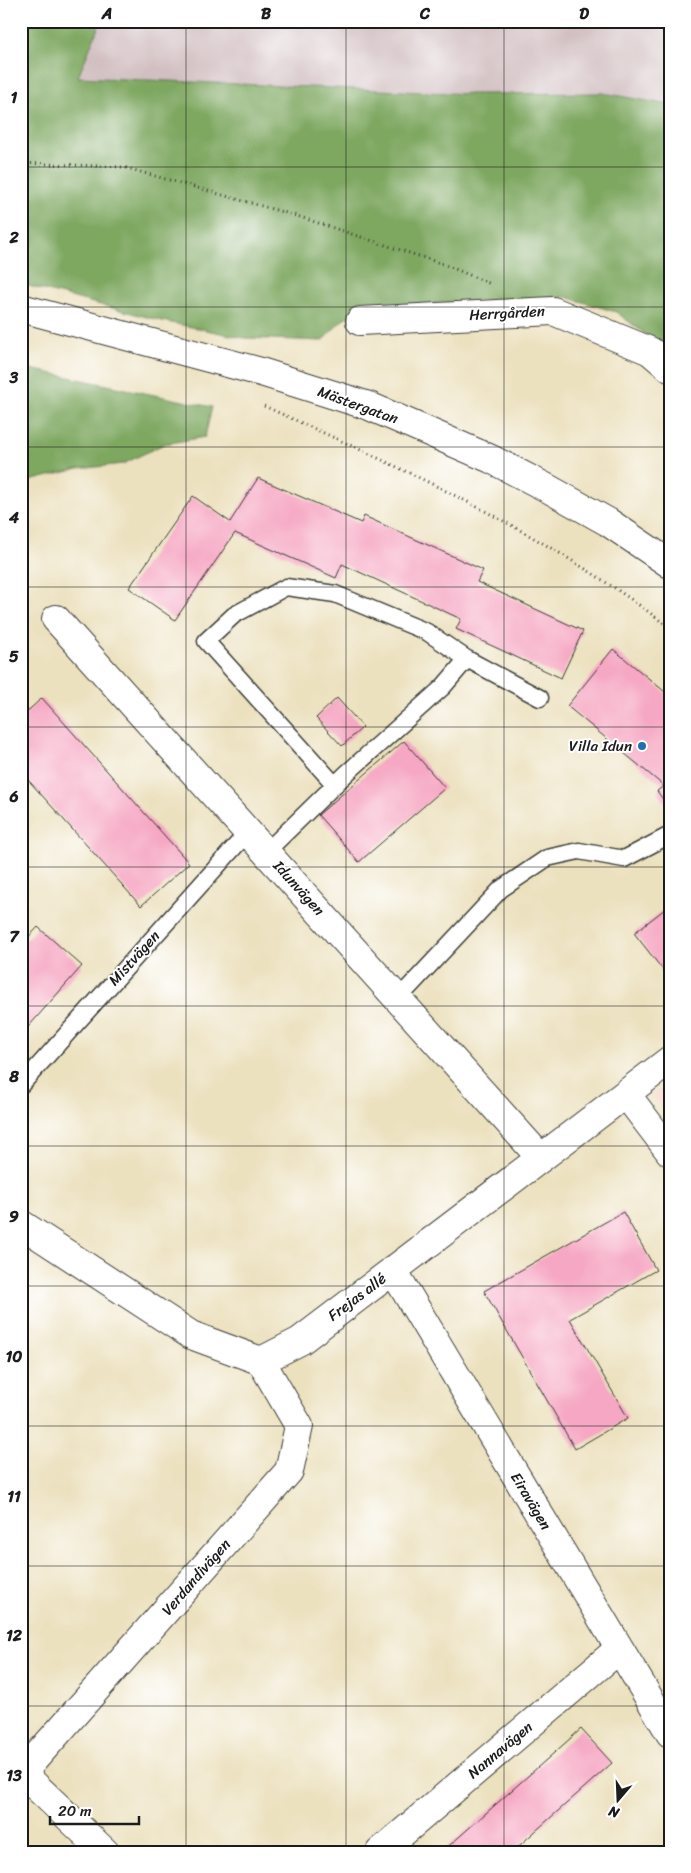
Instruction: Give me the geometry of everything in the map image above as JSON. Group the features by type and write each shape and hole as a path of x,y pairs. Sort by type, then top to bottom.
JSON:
{"street":[{"name":"Mästergatan","path":"21,308 261,372 369,406 490,459 549,489 608,522 670,564"},
{"name":"Herrgården","path":"360,321 553,311 650,351 670,368"},
{"name":"Idunvägen","path":"56,619 542,1158"},
{"name":"Frejas allé","path":"261,1361 300,1340 670,1060"},
{"path":"626,1094 670,1152"},
{"path":"21,1224 191,1334 261,1361"},
{"name":"Eiravägen","path":"392,1270 670,1733"},
{"name":"Verdandivägen","path":"22,1773 289,1470 299,1426 261,1361"},
{"name":"Nannavägen","path":"380,1852 620,1649"},
{"path":"22,1773 105,1852"}],"lane":[{"path":"335,785 206,641 234,615 286,587 335,594 427,632 468,659 540,698"},
{"path":"266,852 335,785 443,687 468,659"},
{"name":"Mistvägen","path":"21,1085 248,832"},
{"path":"398,999 500,889 547,858 579,851 624,859 668,836"}],"path":[{"path":"21,163 122,167 297,216 443,264 496,286"},
{"path":"256,402 397,466 484,511 562,554 645,608 670,628"}],"shaded area":[{"path":"101,21 670,21 670,105 603,93 471,94 78,77"},
{"path":"670,1082 670,1117 652,1095"}],"green space":[{"path":"21,21 101,21 78,77 471,94 603,93 670,105 670,353 616,312 566,297 421,304 346,317 322,341 245,338 162,321 21,284"},
{"path":"21,367 212,407 205,437 164,444 123,464 78,469 21,483"}],"building":[{"path":"258,478 361,523 364,516 483,570 477,582 583,631 561,678 456,629 461,619 342,564 336,578 235,533 175,620 129,588 193,496 230,522"},
{"name":"Villa Idun","path":"613,649 670,696 670,809 657,791 664,786 567,706"},
{"path":"42,698 189,863 141,906 21,772 21,717"},
{"path":"337,698 363,727 342,746 316,718"},
{"path":"404,741 445,788 359,862 318,815"},
{"path":"670,905 670,979 634,933"},
{"path":"38,927 82,966 21,1035 21,945"},
{"path":"623,1212 656,1270 570,1319 628,1418 575,1449 484,1291"},
{"path":"581,1729 612,1763 512,1852 442,1852"}],"place":[{"name":"Villa Idun","path":"642,746"}]}
